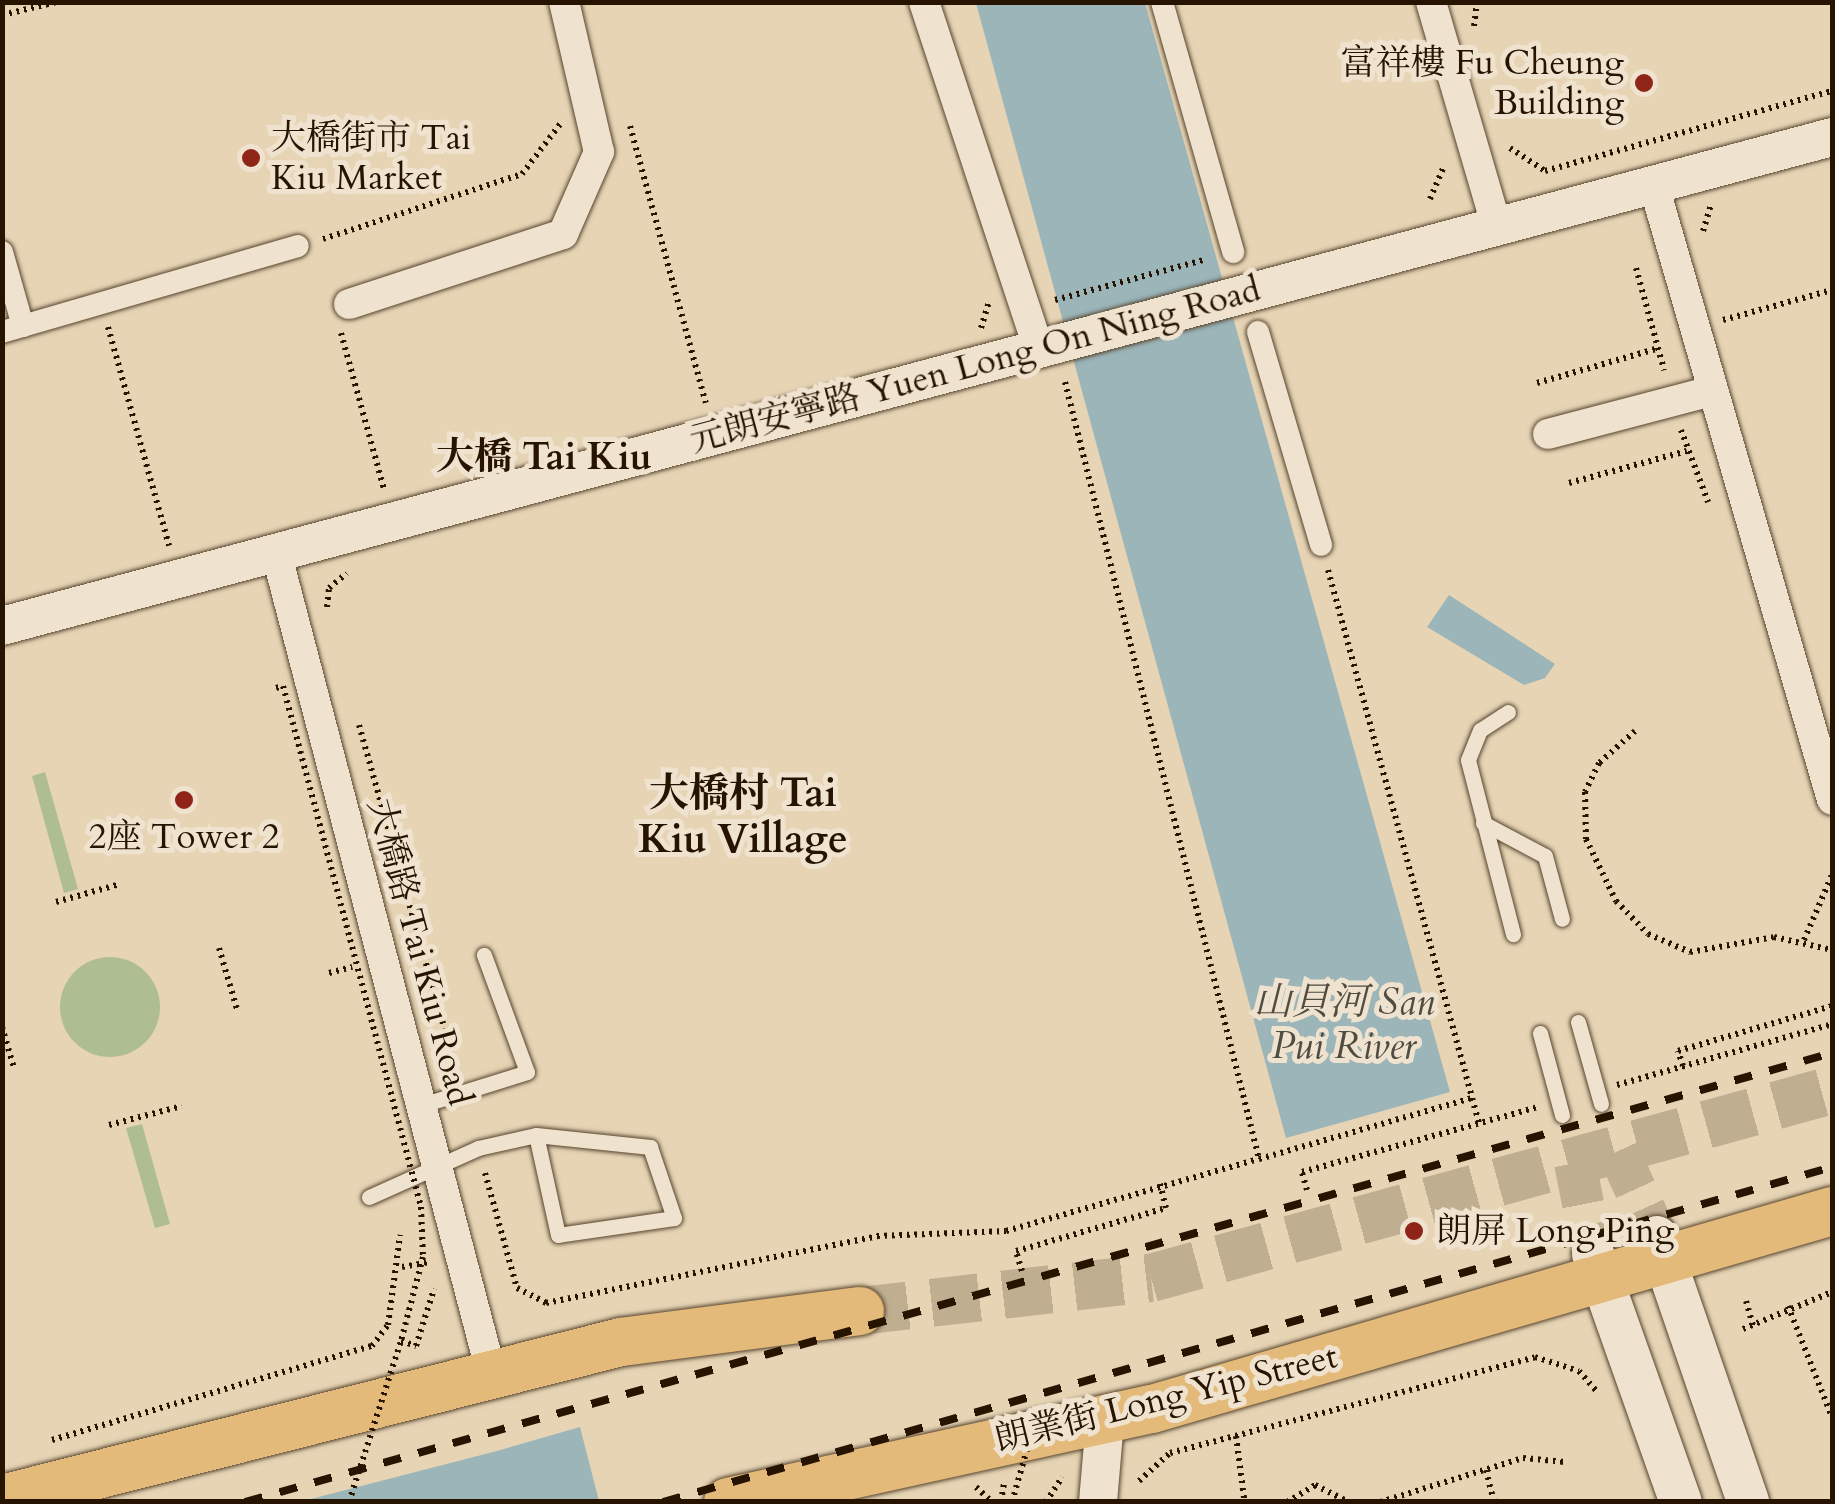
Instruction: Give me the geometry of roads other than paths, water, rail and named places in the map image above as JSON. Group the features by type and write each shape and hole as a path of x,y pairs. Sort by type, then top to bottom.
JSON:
{"main road":[{"name":"朗業街 Long Yip Street","path":"728,1502 1105,1420 1597,1267 1832,1211"},
{"path":"1661,1250 1748,1502"},
{"path":"1597,1267 1680,1502"},
{"path":"2,1498 620,1342 860,1311"}],"street":[{"path":"342,308 562,234 599,152 564,2"},
{"path":"924,2 1042,345"},
{"path":"1162,2 1233,252"},
{"path":"1431,2 1496,225"},
{"name":"元朗安寧路 Yuen Long On Ning Road","path":"2,626 1832,137"},
{"path":"1654,186 1830,796"},
{"path":"2,252 13,329 306,244"},
{"path":"1258,332 1321,544"},
{"path":"1548,434 1712,391"},
{"name":"大橋路 Tai Kiu Road","path":"276,552 491,1372"},
{"path":"1098,1502 1105,1420"}],"lane":[{"path":"1508,712 1480,730 1468,760 1513,934"},
{"path":"1483,823 1544,856 1562,918"},
{"path":"422,1105 523,1077 529,1067 484,955"},
{"path":"1578,1022 1601,1104"},
{"path":"1540,1033 1562,1115"},
{"path":"369,1197 478,1148 536,1135 650,1148 674,1218 558,1235 536,1135"}],"water":[{"name":"山貝河 San Pui River","path":"976,3 1145,3 1450,1092 1286,1138"},
{"path":"1449,595 1555,664 1545,678 1524,685 1427,627"},
{"path":"580,1427 599,1501 303,1501 497,1451"}],"tunnel":[{"path":"860,1311 1151,1278 1832,1090"},
{"path":"1618,1151 1657,1237"},
{"path":"1575,1163 1593,1254"}],"railway":[{"path":"245,1502 1832,1053"},
{"path":"663,1502 1832,1167"}],"place":[{"name":"富祥樓 Fu Cheung Building","path":"1644,83"},
{"name":"大橋街市 Tai Kiu Market","path":"251,158"},
{"name":"2座 Tower 2","path":"184,800"},
{"name":"朗屏 Long Ping","path":"1414,1231"}],"district":[{"name":"大橋 Tai Kiu","path":"544,458"},
{"name":"大橋村 Tai Kiu Village","path":"743,817"}]}
